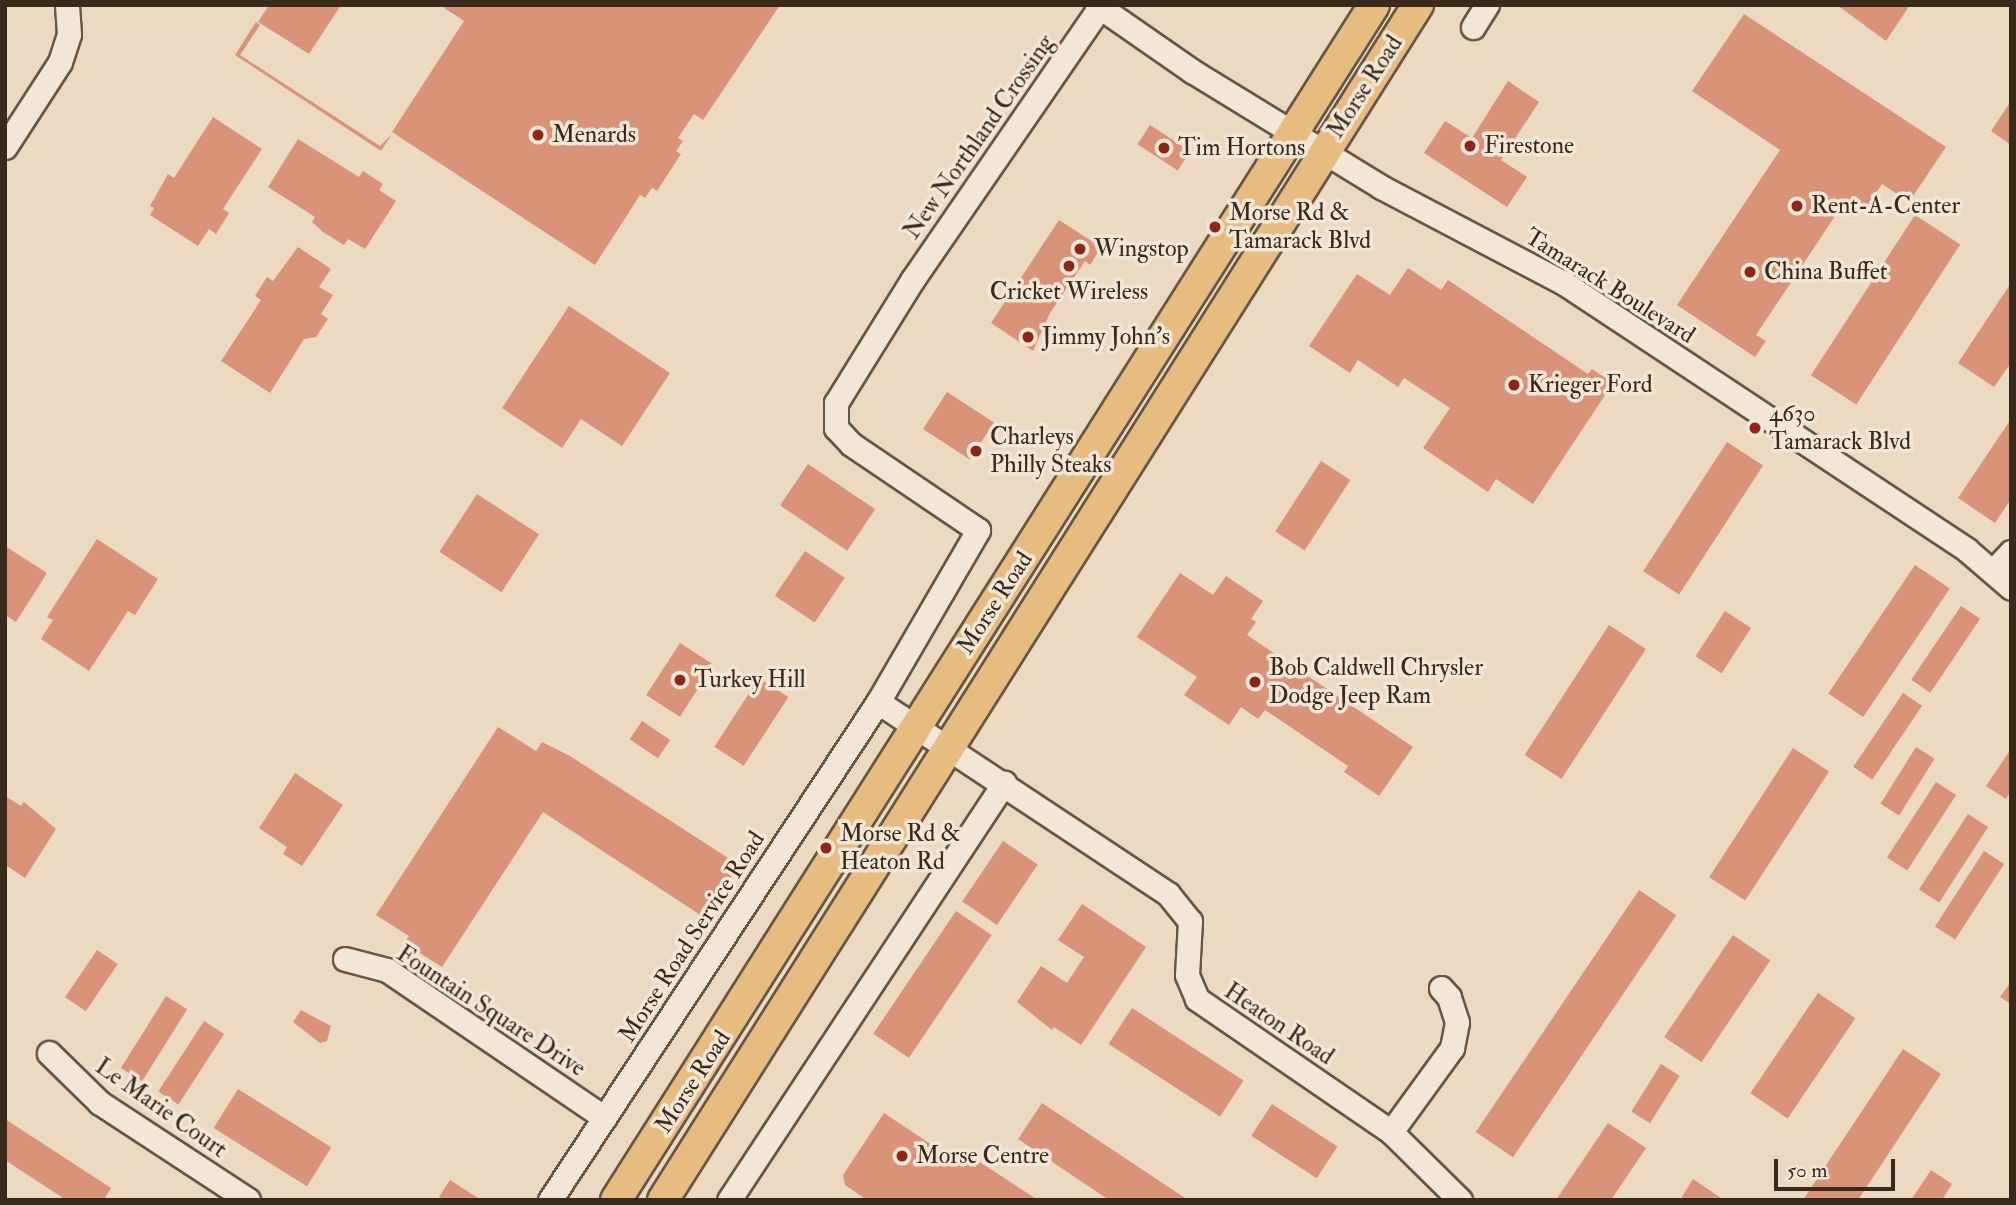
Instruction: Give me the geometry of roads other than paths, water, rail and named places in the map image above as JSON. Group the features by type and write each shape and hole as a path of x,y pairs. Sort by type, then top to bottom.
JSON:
{"main road":[{"name":"Morse Road","path":"616,1200 1374,5"},
{"name":"Morse Road","path":"663,1200 1323,151 1418,5"},
{"path":"638,1200 661,1162 676,1108"}],"street":[{"path":"5,147 60,62 69,34 67,5"},
{"path":"1473,27 1487,5"},
{"name":"Tamarack Boulevard","path":"1100,6 1323,151 1563,283 1993,571 2011,588"},
{"name":"New Northland Crossing","path":"978,530 851,444 836,428 836,403 900,299 1100,6"},
{"name":"Morse Road Service Road","path":"550,1200 878,702 978,530"},
{"path":"1993,571 2011,552"},
{"path":"878,702 948,748"},
{"name":"Heaton Road","path":"948,748 1168,894 1190,921 1187,975 1197,999 1391,1132 1460,1200"},
{"path":"729,1200 1004,783"},
{"name":"Fountain Square Drive","path":"345,959 387,970 605,1118"},
{"path":"1391,1132 1452,1048 1457,1022 1450,998 1441,988"},
{"name":"Le Marie Court","path":"48,1053 100,1103 248,1200"}],"place":[{"name":"Menards","path":"538,135"},
{"name":"Firestone","path":"1470,146"},
{"name":"Tim Hortons","path":"1164,148"},
{"name":"Rent-A-Center","path":"1797,206"},
{"name":"Morse Rd & Tamarack Blvd","path":"1215,227"},
{"name":"Wingstop","path":"1080,249"},
{"name":"Cricket Wireless","path":"1069,266"},
{"name":"China Buffet","path":"1750,272"},
{"name":"Jimmy John's","path":"1028,337"},
{"name":"Krieger Ford","path":"1514,385"},
{"name":"4630 Tamarack Blvd","path":"1755,428"},
{"name":"Charleys Philly Steaks","path":"976,451"},
{"name":"Turkey Hill","path":"680,680"},
{"name":"Bob Caldwell Chrysler Dodge Jeep Ram","path":"1255,682"},
{"name":"Morse Rd & Heaton Rd","path":"826,848"},
{"name":"Morse Centre","path":"902,1156"}]}
